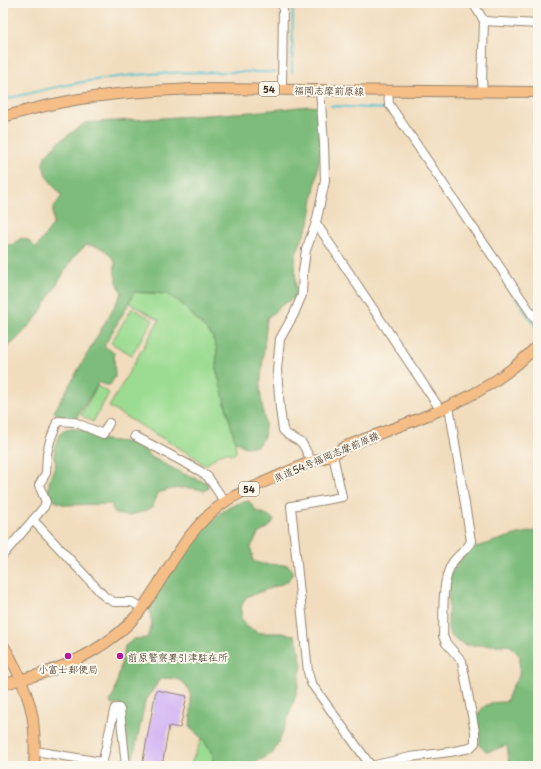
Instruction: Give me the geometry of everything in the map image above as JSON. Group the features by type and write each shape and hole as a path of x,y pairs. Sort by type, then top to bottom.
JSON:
{"main road":[{"name":"福岡志摩前原線","path":"3,116 87,98 130,92 190,89 538,92"},
{"name":"県道54号福岡志摩前原線","path":"3,685 38,675 70,663 101,646 122,630 142,608 195,528 208,515 225,502 262,483 333,455 346,446 415,420 478,391 506,373 538,346"},
{"path":"3,646 14,664 28,700 33,719 35,751 34,766"}],"street":[{"path":"282,89 283,3"},
{"path":"473,3 484,21 483,92"},
{"path":"484,21 538,24"},
{"path":"312,462 302,443 288,435 283,430 277,370 280,338 294,314 302,295 306,250 316,223 325,181 320,90"},
{"path":"388,91 390,104 538,323"},
{"path":"316,223 444,407 471,541 469,548 459,555 452,563 446,580 443,636 446,643 462,660 475,732 475,743 470,748 410,757 371,766 311,683 307,664 291,506 342,497 333,455"},
{"path":"3,555 44,507 46,502 39,484 46,473 47,453 57,422 74,422 103,434 109,423"},
{"path":"135,436 200,471 208,477 225,502"},
{"path":"33,520 105,598 114,602 132,602 142,608"},
{"path":"35,751 100,762 103,760 114,710 115,708 118,708 120,710 126,766"}],"green space":[{"path":"309,106 319,107 321,148 309,223 295,256 296,297 282,305 267,318 260,389 265,425 264,437 257,446 245,447 235,441 216,368 217,349 212,336 181,303 167,294 134,292 104,346 114,353 115,377 110,385 105,385 99,382 76,419 61,417 54,412 122,293 116,278 115,262 112,258 100,247 86,245 73,258 37,317 17,339 3,351 3,246 13,244 21,238 28,240 36,248 53,225 53,208 62,196 46,176 43,164 45,156 56,144 85,123 252,112"},
{"path":"134,292 167,294 181,303 212,336 217,349 216,368 235,441 236,452 233,455 226,452 218,455 205,466 193,456 109,407 159,320 129,303"},
{"path":"132,308 153,320 132,355 111,343"},
{"path":"97,386 109,393 93,422 81,415"},
{"path":"66,429 78,429 105,440 125,442 143,449 151,457 188,476 206,482 209,488 204,491 192,488 181,488 158,493 153,506 145,511 128,516 115,514 111,504 65,505 55,501 48,491 50,478 56,464 54,457 55,445 59,435"},
{"path":"249,501 256,511 268,515 274,520 269,527 258,534 251,547 253,561 262,564 288,565 292,570 292,575 287,582 246,597 241,607 241,618 247,627 259,633 281,633 294,635 298,644 302,667 297,692 281,737 273,753 249,766 213,766 213,755 202,738 190,728 191,699 186,685 180,680 172,678 160,679 145,702 131,765 123,707 119,704 112,705 110,702 115,691 125,646 134,639 147,638 152,624 149,608 178,560 191,543 218,515 233,505"},
{"path":"535,531 538,532 538,766 505,766 509,763 507,745 491,751 486,751 479,745 480,740 477,718 482,709 488,704 506,702 513,685 519,676 520,656 509,645 465,645 450,635 448,626 449,577 461,558 473,548 518,534"},
{"path":"202,738 213,755 213,766 190,766"}],"building":[{"path":"156,690 187,696 180,728 169,726 162,766 142,766"}],"waterway":[{"path":"292,72 293,3"},
{"path":"3,100 76,83 131,75 181,72 275,72"},
{"path":"331,106 387,109 391,114"},
{"path":"505,282 538,330"}],"place":[{"name":"小富士郵便局","path":"68,656"},
{"name":"前原警察署引津駐在所","path":"120,656"}]}
